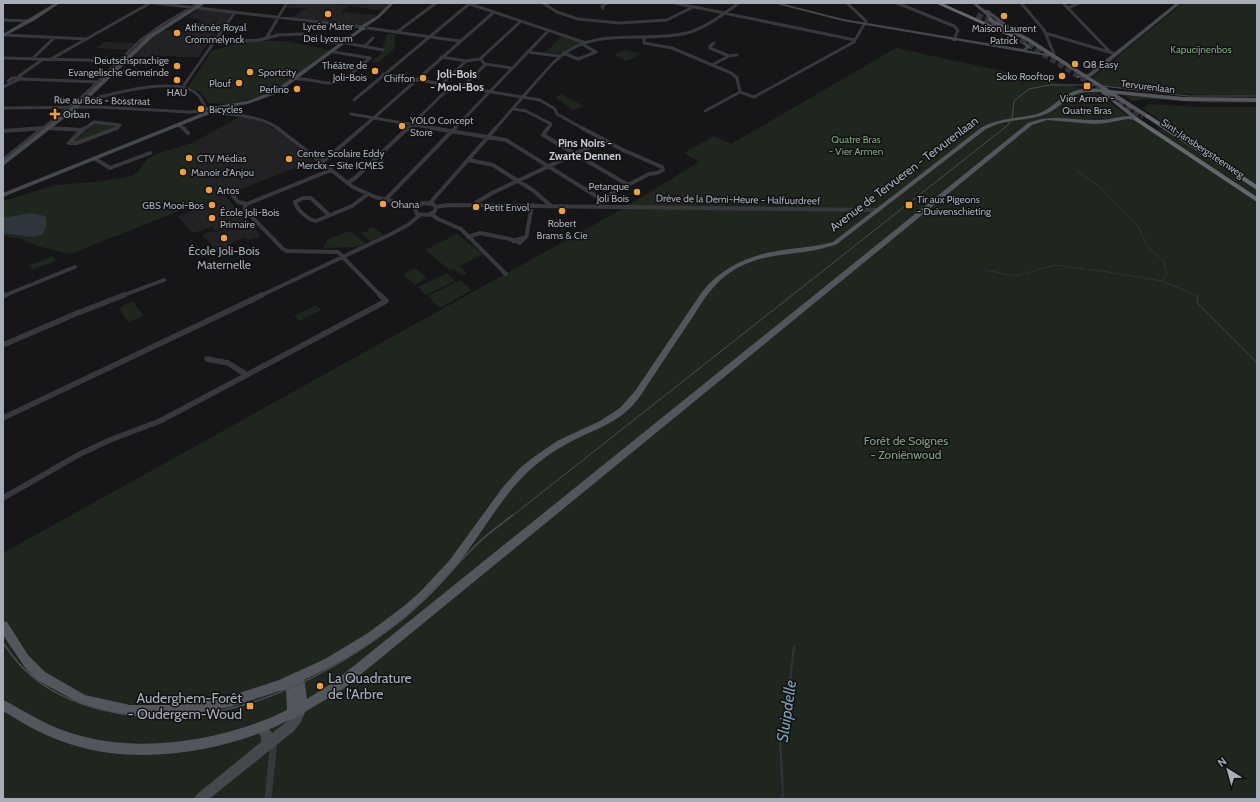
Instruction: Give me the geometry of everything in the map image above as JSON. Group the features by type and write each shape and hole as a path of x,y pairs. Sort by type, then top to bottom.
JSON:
{"highway":[{"path":"938,3 1013,33"},
{"path":"942,3 976,16 947,3"},
{"path":"952,3 987,17"},
{"path":"1139,117 1257,188"},
{"path":"1139,117 1257,200"},
{"name":"Sint-Jansbergsteenweg","path":"1139,117 1257,192"},
{"name":"Sint-Jansbergsteenweg","path":"1139,117 1257,196"}],"main road":[{"path":"1013,33 1040,52 1048,54"},
{"path":"1013,33 1107,93 1118,103 1131,105 1139,117"},
{"path":"1053,56 1092,86 1099,88"},
{"path":"1087,90 1092,86"},
{"path":"1087,90 1099,88"},
{"name":"Avenue de Tervueren - Tervurenlaan","path":"3,626 24,659 38,674 54,686 90,701 115,709 138,712 187,711 238,700 294,680 354,648 408,610 452,564 495,504 523,471 539,457 562,443 610,419 629,404 641,390 706,292 724,274 755,258 782,252 816,249 840,240 993,123 1044,113 1072,92 1087,90"},
{"path":"1107,93 1125,111 1139,117"},
{"name":"Tervurenlaan","path":"1107,93 1184,100 1257,100"},
{"name":"Tervurenlaan","path":"1131,105 1147,100 1206,104 1257,104"},
{"path":"1117,119 1131,105"},
{"path":"3,705 23,717 60,734 83,742 112,747 139,748 189,746 261,727 296,712 320,699 345,681 1030,124 1046,119 1100,123 1127,116 1139,117"},
{"path":"294,680 290,687 292,710 296,712"}],"street":[{"path":"4,36 58,3"},
{"path":"51,60 150,3"},
{"path":"154,3 196,6 234,13 279,16 459,42"},
{"path":"4,158 75,107 149,34 196,6 204,3"},
{"path":"266,38 287,3"},
{"path":"221,111 271,96 288,87 365,28 383,13 392,3"},
{"path":"3,194 179,125 203,112 256,100 276,92 365,28 395,3"},
{"path":"397,32 436,3"},
{"path":"465,3 582,40 584,44 596,52 578,59 563,54"},
{"path":"543,3 566,16 598,22 619,23 667,20 693,7"},
{"path":"603,8 602,6 607,3"},
{"path":"675,3 855,40"},
{"path":"213,110 252,117 274,125 347,183 368,194 385,200 416,207 430,203 524,98 559,56 584,44 610,39 670,36 692,32 704,27 739,3"},
{"path":"775,3 865,22 1053,56 1054,54 1045,33 1021,3"},
{"path":"787,3 865,22"},
{"path":"847,3 865,22"},
{"path":"897,3 954,26 958,30 954,38"},
{"path":"975,3 1013,33"},
{"path":"975,3 997,27 1013,33"},
{"path":"1063,3 1110,52"},
{"path":"1068,8 1079,3"},
{"path":"1082,77 1090,76 1179,3"},
{"path":"354,100 383,74 469,4"},
{"path":"3,164 69,107 84,98 115,72 151,36 196,6"},
{"path":"686,10 689,6"},
{"path":"320,161 326,159 494,12"},
{"path":"182,88 234,13"},
{"path":"3,20 28,21"},
{"path":"441,58 466,62 480,59 519,21"},
{"path":"705,111 740,92 754,97 855,40 865,22"},
{"path":"385,200 511,68 550,30"},
{"path":"1045,33 1116,54"},
{"path":"269,34 303,34 310,39 337,43"},
{"path":"215,42 259,40 279,35"},
{"path":"4,36 87,39"},
{"path":"32,59 54,38"},
{"path":"365,46 373,38"},
{"path":"644,38 644,43"},
{"path":"628,40 672,48 736,76 740,92"},
{"path":"1025,42 1029,46 1025,49"},
{"path":"346,43 383,50"},
{"path":"714,43 710,46 710,48 729,56"},
{"path":"1016,49 1040,52"},
{"path":"297,79 304,78 335,83 340,81 370,58 334,52"},
{"path":"527,52 559,56"},
{"path":"712,65 729,56 737,55"},
{"path":"3,58 120,62"},
{"path":"20,78 42,59"},
{"path":"480,59 485,64 511,68"},
{"path":"442,84 466,62"},
{"path":"462,87 485,64"},
{"path":"115,72 136,71"},
{"path":"383,74 442,84"},
{"path":"3,79 10,80 20,78 99,82"},
{"path":"3,87 10,80"},
{"path":"442,84 446,91"},
{"path":"347,183 446,91 462,87 540,100 555,109 557,114 604,140 662,167 660,172 649,174 601,199 597,206 448,205 436,207 430,203"},
{"path":"84,98 147,88 182,88 199,96 203,112"},
{"name":"Rue au Bois - Bosstraat","path":"3,108 75,107 203,112"},
{"path":"514,109 526,111 551,124 543,135 628,185"},
{"path":"351,114 506,140 601,199"},
{"path":"3,132 18,129 46,128 82,130 94,122 120,125 119,127 77,143 69,143 82,130"},
{"path":"179,125 188,134"},
{"path":"475,205 477,202 492,193 604,140"},
{"path":"95,158 110,168 150,153"},
{"path":"469,160 492,165 548,201 551,206"},
{"path":"231,193 238,202 247,204 331,170"},
{"path":"328,214 309,197 295,202 296,206 312,220 321,219 328,214 352,206 368,194"},
{"path":"3,498 80,454 110,440 160,421 385,302 385,298 338,252 287,251 283,249 246,210 245,206 247,204"},
{"path":"468,237 480,233 513,241 527,235 532,205"},
{"name":"Drève de la Demi-Heure - Halfuurdreef","path":"597,206 878,210"},
{"path":"416,207 414,211 420,215"},
{"path":"431,214 435,211 436,207"},
{"path":"3,418 399,230 420,215 431,214 461,229 506,274"},
{"path":"3,296 75,267"},
{"path":"3,345 75,314 164,280"},
{"path":"207,359 228,363 247,375"},
{"path":"200,799 273,739 296,712"},
{"path":"261,727 267,735 273,739"},
{"path":"268,799 273,739"}],"shaded area":[{"name":"Lycée Mater Dei Lyceum","path":"290,3 328,3 349,6 341,12 377,15 363,26 292,17 307,8 287,8"},
{"path":"334,3 389,3 383,11"},
{"name":"Athénée Royal Crommelynck","path":"200,9 232,13 198,57 133,57 152,38 163,30 185,32 201,20 187,17"},
{"path":"105,42 137,43 130,50 96,48"},
{"path":"241,116 259,121 274,128 314,161 225,195 246,219 215,232 212,227 193,233 177,216 195,209 192,206 220,195 191,166 207,158 192,143"},
{"path":"31,213 45,216 46,226 42,235 30,237 3,233 3,218"},
{"name":"École Joli-Bois Maternelle","path":"250,223 260,234 260,237 249,240 246,237 227,245 229,248 218,252 202,235 212,231 214,233 232,226 235,228"}],"green space":[{"name":"Kapucijnenbos","path":"1183,3 1257,3 1257,95 1199,95 1142,91 1103,86 1095,81 1093,77"},
{"path":"387,34 396,34 394,39 396,43 393,50 378,63 371,62 385,50 383,48"},
{"path":"562,36 582,42 558,54 546,52"},
{"name":"Sportcity","path":"269,38 264,41 286,41 330,50 279,88 255,98 228,104 208,103 201,92 188,87 212,51 231,45 233,42 261,41"},
{"name":"Forêt de Soignes - Zoniënwoud","path":"896,48 1096,91 1117,108 1151,131 1170,128 1142,108 1149,104 1199,107 1257,107 1257,799 3,799 3,553 615,213 699,162 684,153 714,136 731,144"},
{"path":"625,50 642,54 626,61 614,55"},
{"path":"561,94 584,106 573,110 555,97"},
{"path":"1121,94 1202,101 1257,101 1257,103 1207,103 1149,99 1133,101"},
{"path":"94,123 117,126 77,142 72,141 83,131 87,131 89,129 85,129"},
{"path":"192,143 207,158 192,166 220,195 70,254 37,246 21,239 3,236 3,201 56,185 104,181 131,176 138,171 148,159 156,154"},
{"path":"295,150 306,160 291,166 281,155"},
{"path":"374,227 383,235 370,241 361,232 367,232 368,229"},
{"path":"350,231 366,243 358,247 323,248 328,239"},
{"path":"457,234 483,254 460,266 467,273 462,276 454,269 451,271 425,250"},
{"path":"53,256 56,261 32,270 30,265"},
{"path":"415,268 427,278 415,285 403,275"},
{"path":"447,273 455,281 426,295 418,287"},
{"path":"460,280 472,290 440,308 428,296"},
{"path":"133,302 143,315 142,317 128,322 119,308"},
{"path":"316,305 321,310 300,321 294,316"}],"waterway":[{"path":"1077,171 1100,187 1138,226 1148,248 1164,261 1167,274 1162,281"},
{"path":"1027,273 1055,265 1084,269"},
{"path":"1089,269 1162,281"},
{"path":"985,270 1015,276 1022,274"},
{"path":"1162,281 1198,296"},
{"path":"1198,296 1197,303 1257,363"},
{"name":"Sluipdelle","path":"781,799 783,795 780,740 788,699 794,646"}],"tunnel":[{"path":"977,15 999,25"},
{"path":"1005,30 1090,83"},
{"path":"1089,81 1143,116"}],"tram line":[{"path":"3,163 85,97 148,37 202,3"},
{"path":"512,516 1008,125 1012,118 1014,101 1029,89 1050,85 1094,85 1188,96 1257,96"},
{"path":"3,643 23,668 43,685 71,700 82,704 103,710 143,716 182,716 222,710 260,700 297,685 333,666 367,645 410,613 480,541 513,515"}],"place":[{"name":"Lycée Mater Dei Lyceum","path":"328,14"},
{"name":"Maison Laurent Patrick","path":"1004,16"},
{"name":"Athénée Royal Crommelynck","path":"177,33"},
{"name":"Q8 Easy","path":"1075,64"},
{"name":"Deutschsprachige Evangelische Gemeinde","path":"177,66"},
{"name":"Théâtre de Joli-Bois","path":"375,71"},
{"name":"Sportcity","path":"250,72"},
{"name":"Soko Rooftop","path":"1062,76"},
{"name":"Chiffon","path":"423,78"},
{"name":"HAU","path":"177,80"},
{"name":"Plouf","path":"239,83"},
{"name":"Vier Armen - Quatre Bras","path":"1087,86"},
{"name":"Perlino","path":"297,89"},
{"name":"Bicycles","path":"201,109"},
{"name":"Orban","path":"55,114"},
{"name":"YOLO Concept Store","path":"402,126"},
{"name":"CTV Médias","path":"189,158"},
{"name":"Centre Scolaire Eddy Merckx – Site ICMES","path":"289,159"},
{"name":"Manoir d'Anjou","path":"183,172"},
{"name":"Artos","path":"209,190"},
{"name":"Petanque Joli Bois","path":"637,192"},
{"name":"Ohana","path":"383,204"},
{"name":"GBS Mooi-Bos","path":"212,205"},
{"name":"Tir aux Pigeons - Duivenschieting","path":"909,205"},
{"name":"Petit Envol","path":"476,207"},
{"name":"Robert Brams & Cie","path":"562,211"},
{"name":"École Joli-Bois Primaire","path":"212,218"},
{"name":"École Joli-Bois Maternelle","path":"224,238"},
{"name":"La Quadrature de l'Arbre","path":"320,686"},
{"name":"Auderghem-Forêt - Oudergem-Woud","path":"250,706"}],"district":[{"name":"Joli-Bois - Mooi-Bos","path":"457,80"},
{"name":"Pins Noirs - Zwarte Dennen","path":"585,149"}],"park label":[{"name":"Quatre Bras - Vier Armen","path":"856,144"}]}
